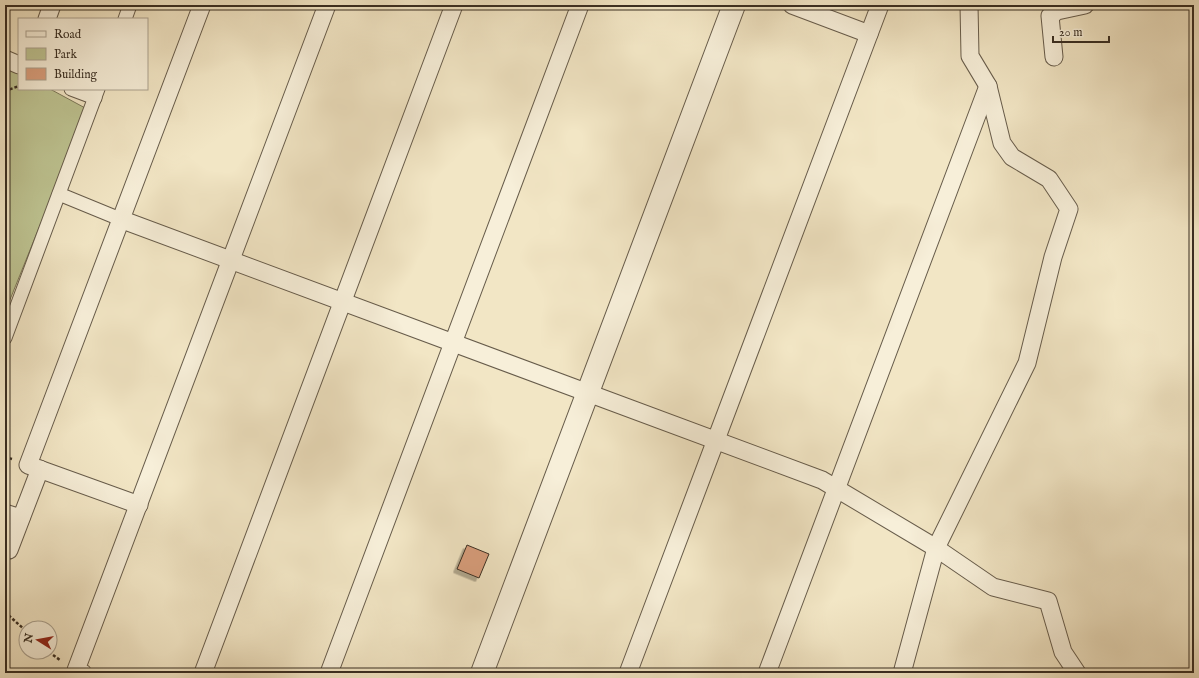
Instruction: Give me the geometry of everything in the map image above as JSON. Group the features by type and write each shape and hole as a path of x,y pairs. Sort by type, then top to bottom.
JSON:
{"street":[{"path":"47,18 52,5"},
{"path":"125,18 130,5"},
{"path":"138,505 28,465 202,5"},
{"path":"83,673 76,670 327,5"},
{"path":"203,673 454,5"},
{"path":"329,673 580,5"},
{"path":"482,673 734,5"},
{"path":"792,5 869,34"},
{"path":"628,673 880,5"},
{"path":"902,673 936,548 1027,363 1053,257 1069,209 1049,179 1012,157 1005,148 996,120 988,86 970,56 969,5"},
{"path":"1054,57 1050,16 1057,11 1085,5"},
{"path":"5,60 18,65"},
{"path":"767,673 988,86"},
{"path":"5,338 96,94 76,90"},
{"path":"59,194 120,219 453,342 587,394 822,480 936,548 993,587 1048,601 1063,652 1077,673"},
{"path":"9,550 40,469"},
{"path":"5,513 21,518"}],"path":[{"path":"5,91 18,86"},
{"path":"5,197 8,222 5,252"},
{"path":"5,612 18,624"}],"green space":[{"path":"5,68 18,73 18,90 52,90 87,109 5,312"}],"building":[{"path":"467,545 489,554 479,578 457,569"}]}
